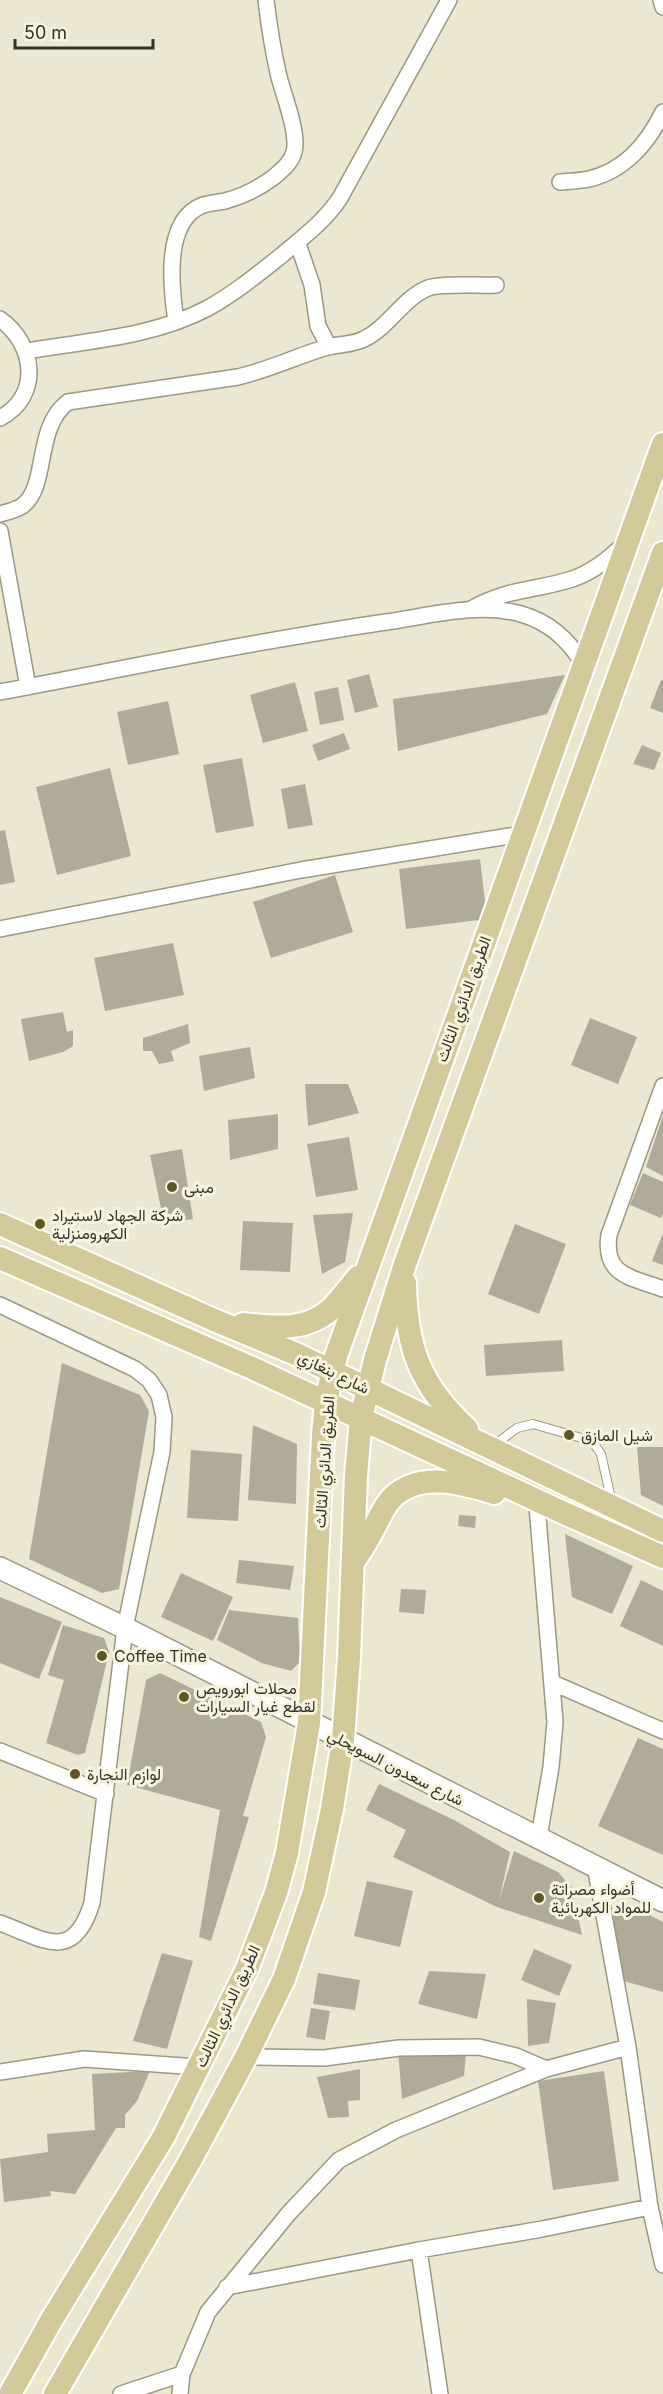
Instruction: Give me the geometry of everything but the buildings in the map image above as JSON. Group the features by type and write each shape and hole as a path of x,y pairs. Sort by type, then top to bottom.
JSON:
{"main road":[{"name":"الطريق الدائري الثالث","path":"10,2394 52,2319 164,2138 247,1969 276,1893 288,1853 309,1723 310,1660 315,1615 326,1401 342,1336 663,444"},
{"name":"الطريق الدائري الثالث","path":"55,2394 192,2159 246,2057 284,1979 314,1892 332,1809 343,1740 361,1418 405,1264 663,553"},
{"name":"شارع بنغازي","path":"0,1224 333,1371 663,1531"},
{"name":"شارع بنغازي","path":"0,1258 326,1401 663,1557"},
{"path":"405,1264 408,1325 413,1351 422,1374 452,1416 488,1447"},
{"path":"214,1320 296,1327 314,1321 330,1310 367,1267"},
{"path":"352,1564 392,1498 414,1485 442,1481 468,1485 564,1513"},
{"name":"شارع سعدون السويحلي","path":"0,1568 125,1628 663,1901"}],"street":[{"path":"176,321 171,269 178,233 184,220 204,205 232,199 256,189 282,170 294,154 294,136 279,74 266,0"},
{"path":"27,351 131,333 176,321 206,309 238,289 298,244 327,216 340,198 449,0"},
{"path":"661,0 663,7"},
{"path":"561,182 588,180 612,171 638,151 654,131 663,112"},
{"path":"298,244 312,285 318,326 329,347"},
{"path":"0,514 22,506 33,493 48,428 55,414 68,402 238,377 329,347 363,340 390,321 409,301 428,288 447,285 496,285"},
{"path":"0,319 20,338 27,351 29,365 24,393 16,405 0,418"},
{"path":"0,531 28,687"},
{"path":"468,610 500,595 572,579 591,571 607,561 630,539"},
{"path":"0,692 295,636 468,610 509,612 541,622 561,635 574,649 583,664"},
{"path":"0,929 301,870 522,834"},
{"path":"663,1086 660,1106 609,1235 607,1249 610,1263 619,1271 663,1289"},
{"path":"0,1305 135,1369 149,1380 159,1395 164,1417 162,1452 125,1628 92,1903 86,1922 79,1933 66,1942 54,1943 0,1923"},
{"path":"537,1506 555,1722 551,1767 538,1837"},
{"path":"553,1683 663,1731"},
{"path":"0,1751 106,1794"},
{"path":"596,1866 628,2047 650,2207 663,2265"},
{"path":"246,2057 324,2058 399,2048 479,2047 516,2056 546,2069"},
{"path":"180,2394 182,2374 208,2312 289,2213 339,2160 396,2130 546,2069 628,2047"},
{"path":"0,2072 84,2060 198,2067"},
{"path":"227,2287 650,2207"},
{"path":"419,2250 440,2394"},
{"path":"121,2394 182,2374"}],"lane":[{"path":"488,1447 517,1428 533,1424 592,1441 601,1454 613,1507"}],"place":[{"name":"مبنى","path":"172,1187"},
{"name":"شركة الجهاد لاستيراد الكهرومنزلية","path":"40,1224"},
{"name":"شيل المازق","path":"569,1435"},
{"name":"Coffee Time","path":"102,1656"},
{"name":"محلات ابورويص لقطع غيار السيارات","path":"184,1697"},
{"name":"لوازم النجارة","path":"75,1774"},
{"name":"أضواء مصراتة للمواد الكهربائية","path":"539,1898"}]}
